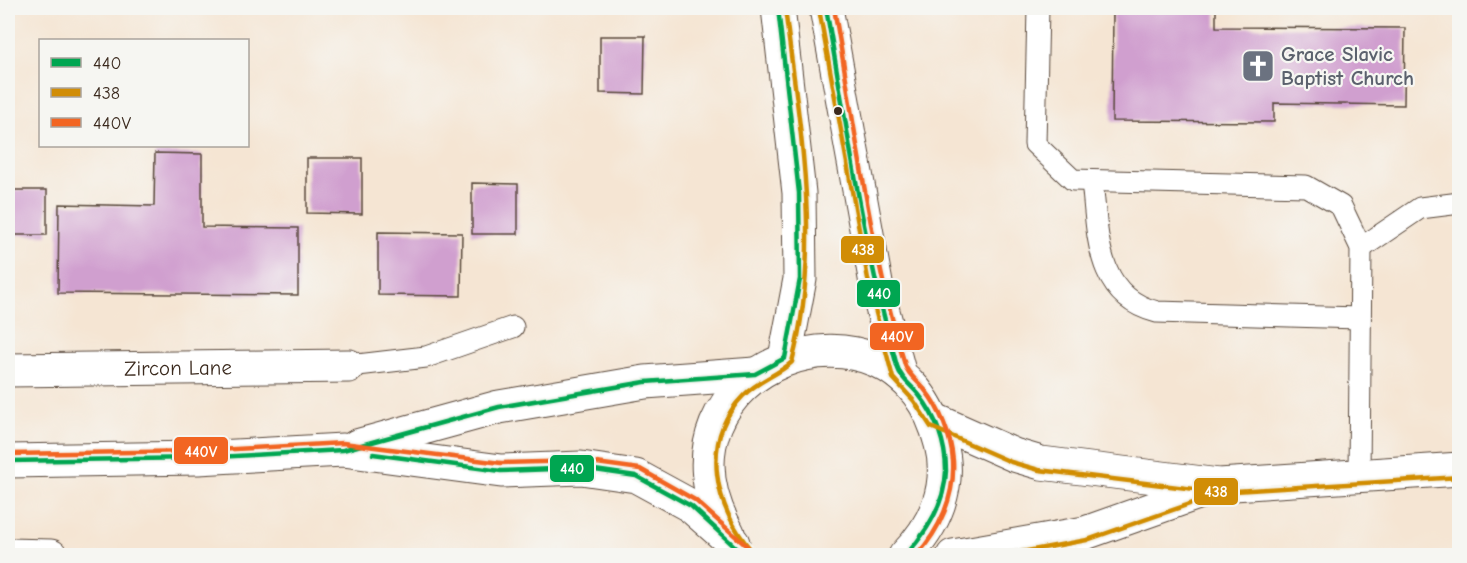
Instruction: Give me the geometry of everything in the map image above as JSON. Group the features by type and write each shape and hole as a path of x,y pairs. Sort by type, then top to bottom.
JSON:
{"main road":[{"path":"778,8 799,193 800,279 785,358"},
{"path":"826,8 877,289 900,375"},
{"path":"740,549 715,509 707,472 712,435 728,401 755,374 785,358 824,350 864,356 900,375 920,396 935,420 945,460 941,500 924,537 905,555"},
{"name":"Zircon Lane","path":"8,370 349,366"},
{"path":"343,450 499,407 645,382 755,374"},
{"path":"935,420 1014,455 1041,463 1219,485 1460,469"},
{"path":"8,461 198,458 343,450 501,471 580,468 636,476 691,506 740,549"},
{"path":"953,555 1085,533 1219,485"},
{"path":"8,555 51,555"}],"lane":[{"path":"1038,8 1035,144 1073,180 1306,186 1341,207 1360,248 1359,475"},
{"path":"1092,181 1101,254 1114,285 1128,301 1140,308 1157,312 1359,318"},
{"path":"1360,248 1420,208 1460,203"},
{"path":"349,366 426,357 513,327"}],"building":[{"name":"Grace Slavic Baptist Church","path":"1113,8 1216,8 1216,27 1405,28 1404,105 1274,103 1274,122 1112,121"},
{"path":"600,36 645,36 644,94 600,93"},
{"path":"155,153 202,154 202,227 298,228 298,295 58,293 59,204 154,206"},
{"path":"307,158 362,158 362,214 307,213"},
{"path":"472,183 518,184 518,234 472,234"},
{"path":"8,190 47,190 47,235 8,235"},
{"path":"378,232 462,233 461,296 378,295"}],"transit line":[{"name":"440","path":"8,461 198,458 343,450 499,407 645,382 755,374 785,358 800,279 799,193 778,8"},
{"name":"438","path":"752,551 739,534 721,495 717,475 717,454 721,433 729,414 743,396 792,362 801,318 806,274 805,185 802,141 785,8"},
{"name":"440","path":"826,8 849,143 885,322 899,371 930,412 939,431 944,451 945,483 938,506 921,537 905,556"},
{"name":"440V","path":"834,8 864,187 893,321 906,369 935,405 944,423 952,451 953,474 944,512 939,524 916,556"},
{"name":"438","path":"819,9 870,290 893,378 914,401 931,427 1011,462 1039,470 1219,492 1460,477"},
{"name":"440V","path":"8,454 198,451 343,443 501,463 582,461 640,469 695,500 751,550"},
{"name":"440","path":"373,454 501,471 581,468 636,476 691,506 745,556"},
{"name":"438","path":"1000,556 1087,540 1207,498"}],"place":[{"name":"Grace Slavic Baptist Church","path":"1258,66"}]}
